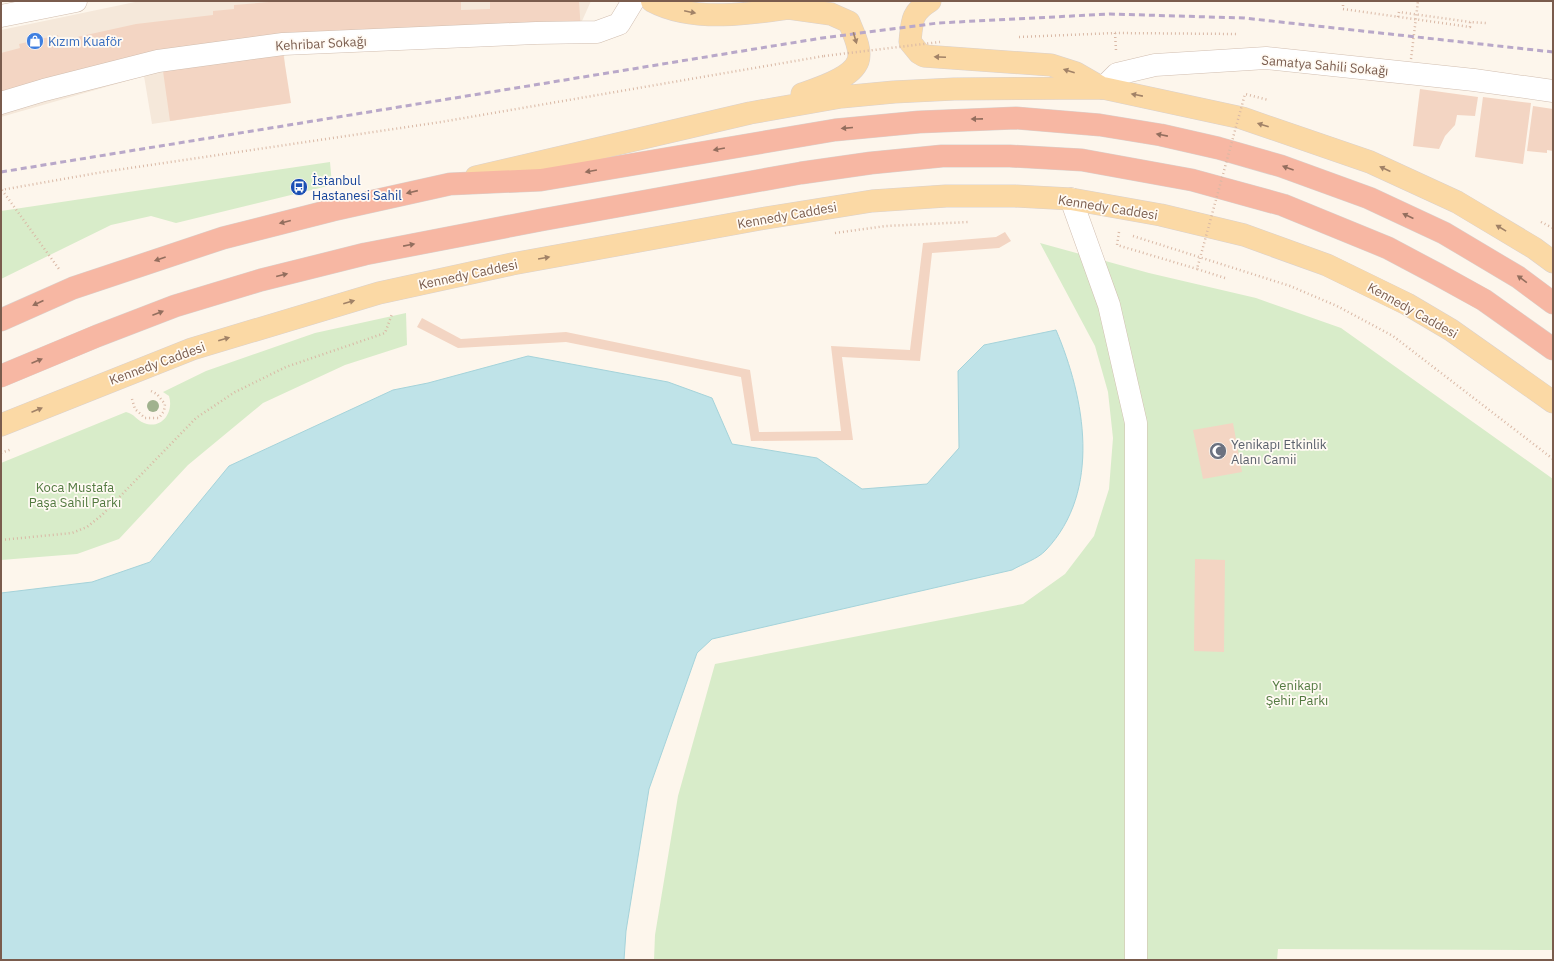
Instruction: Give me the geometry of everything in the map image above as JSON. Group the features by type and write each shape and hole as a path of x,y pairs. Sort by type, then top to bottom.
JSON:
{"highway":[{"path":"1,320 73,288 222,238 333,210 450,184 541,180 850,128 919,122 1016,118 1100,125 1161,135 1218,148 1281,166 1369,198 1444,233 1518,277 1553,303"},
{"path":"1,376 97,336 175,306 261,280 364,254 801,173 942,156 1010,156 1082,160 1192,180 1283,204 1388,248 1437,274 1484,300 1553,350"}],"main road":[{"path":"652,1 661,6 705,15 730,15 831,1"},
{"path":"930,1 923,5 912,18 910,42 919,53 924,56 1051,65 1076,73 1103,88"},
{"path":"750,113 826,85 852,70 858,60 857,41 849,22 831,14 788,8"},
{"path":"450,184 750,113 841,97 954,88 1103,88 1242,118 1370,162 1457,202 1544,253 1553,262"},
{"name":"Kennedy Caddesi","path":"1,425 192,348 379,293 512,264 872,201 946,196 1015,196 1071,199 1161,214 1244,235 1327,265 1407,304 1451,330 1517,375 1553,402"},
{"path":"1517,375 1553,419"}],"street":[{"path":"1,16 76,1"},
{"name":"Kehribar Sokağı","path":"1,103 158,61 283,44 536,33 597,32 619,24 633,1"},
{"name":"Samatya Sahili Sokağı","path":"1103,88 1117,74 1155,65 1266,58 1474,80 1553,92"},
{"path":"1071,199 1109,305 1136,423 1136,960"}],"path":[{"path":"1344,1 1343,9 1470,27 1470,22"},
{"path":"1411,59 1418,1"},
{"path":"1398,17 1399,12 1486,23"},
{"path":"73,288 2,190 103,172 441,122 824,56 940,42"},
{"path":"1197,269 1246,94 1268,100"},
{"path":"834,233 886,226 973,222"},
{"path":"1127,234 1254,273 1290,286 1337,306 1392,336 1553,459"},
{"path":"1124,247 1225,278"},
{"path":"1,540 72,533 87,527 102,515 196,418 235,392 286,367 385,333 394,310 386,312"},
{"path":"125,399 132,396 135,409 145,418 159,418 164,411 165,404 157,394 147,389 152,387"},
{"path":"1,453 15,447"}],"shaded area":[{"path":"140,1 591,1 582,21 284,54 288,103 152,124 144,76 1,117 1,30"}],"green space":[{"path":"330,162 332,185 176,223 151,216 111,225 1,279 1,211"},
{"name":"Yenikapı Şehir Parkı","path":"1040,243 1149,273 1256,298 1341,328 1553,479 1553,950 1278,949 1277,960 654,960 655,935 678,796 715,664 1023,604 1065,574 1094,536 1109,489 1113,438 1108,392 1095,346"},
{"name":"Koca Mustafa Paşa Sahil Parkı","path":"406,313 407,345 345,365 263,403 188,465 119,539 77,554 1,560 1,463 126,412 144,423 150,425 156,424 165,418 170,408 169,396 163,392 206,371 315,333"}],"water":[{"path":"1056,330 1075,385 1083,443 1081,472 1075,500 1064,526 1043,553 1012,570 712,639 697,653 649,789 626,931 624,960 1,960 1,593 92,582 150,562 229,466 393,390 428,383 528,356 668,382 712,398 732,444 817,458 862,489 927,484 959,448 958,371 984,345"}],"building":[{"path":"281,1 461,1 461,10 490,9 490,1 579,1 581,32 95,67 5,90 6,95 1,96 1,53 20,48 19,44 58,35 59,41 136,24 213,15 213,11 234,9 234,5"},
{"path":"282,46 291,103 170,121 162,64"},
{"path":"1420,89 1478,97 1475,116 1457,115 1455,125 1445,136 1439,149 1413,146"},
{"path":"1483,97 1531,103 1523,164 1475,157"},
{"path":"1533,106 1553,109 1553,151 1547,150 1547,153 1527,151"},
{"path":"1005,232 1011,241 999,248 932,253 920,361 842,357 853,440 751,441 741,377 566,342 458,348 417,327 422,318 461,339 566,332 750,370 759,432 841,431 831,346 910,350 923,243 996,237"},
{"name":"Yenikapı Etkinlik Alanı Camii","path":"1233,423 1242,472 1203,479 1193,430"},
{"path":"1195,559 1225,560 1224,652 1194,651"}],"railway":[{"path":"1,172 822,38 938,23 1110,14 1244,18 1553,52"}],"place":[{"name":"Kızım Kuaför","path":"35,41"},
{"name":"İstanbul Hastanesi Sahil","path":"299,187"},
{"name":"Yenikapı Etkinlik Alanı Camii","path":"1218,451"}]}
